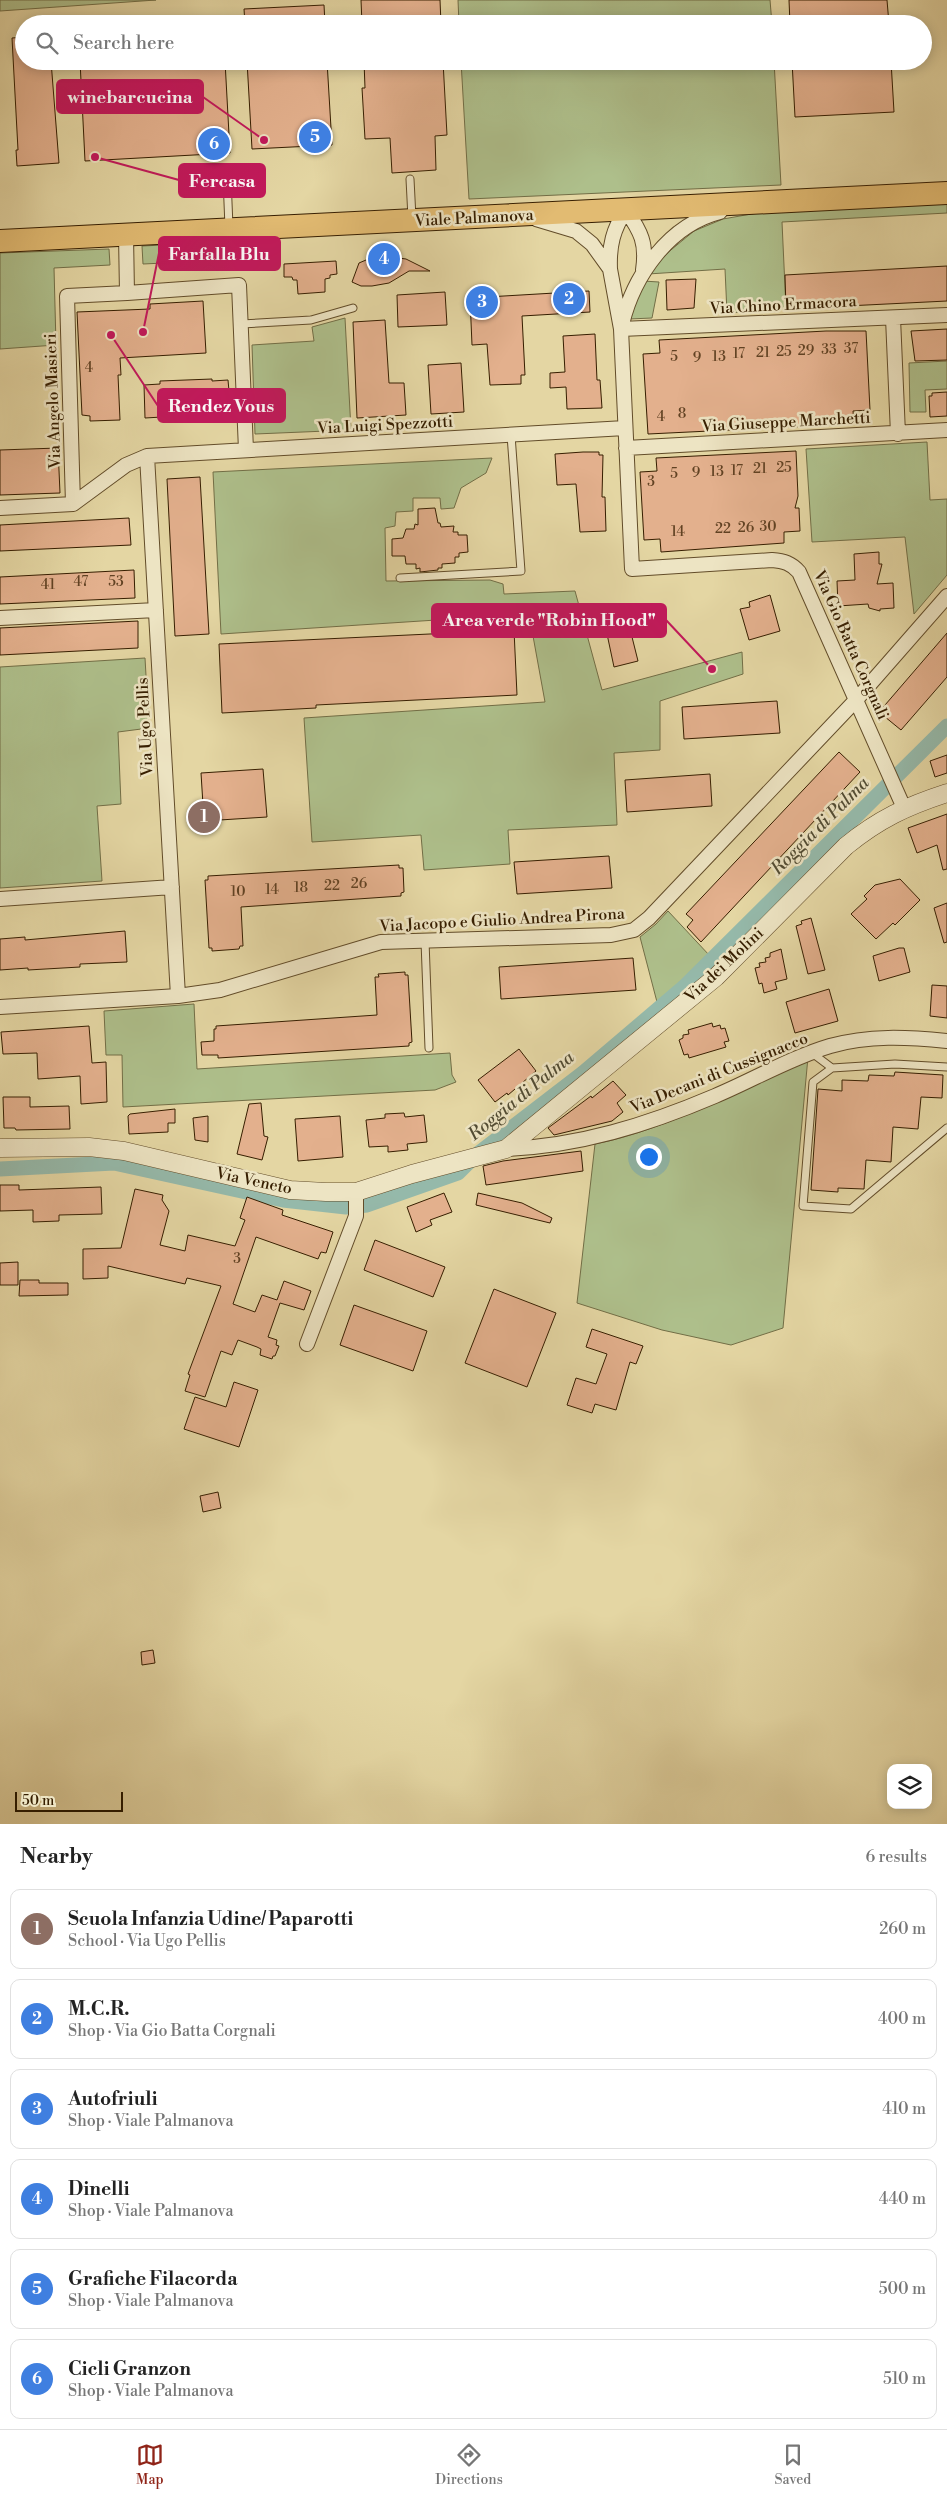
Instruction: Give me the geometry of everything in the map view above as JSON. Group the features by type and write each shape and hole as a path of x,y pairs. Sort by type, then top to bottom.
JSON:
{"main road":[{"name":"Viale Palmanova","path":"0,241 523,216 947,193"}],"street":[{"name":"Via Gio Batta Corgnali","path":"621,329 627,305 642,273 652,259 703,216 752,203"},
{"name":"Via Gio Batta Corgnali","path":"642,273 646,253 640,230 626,210 612,234 609,252 610,269 621,329 632,570 772,560 788,562 799,572 902,804"},
{"name":"Via Gio Batta Corgnali","path":"523,216 576,231 592,244 610,269"},
{"path":"126,235 128,293 239,285 246,450"},
{"name":"Via Angelo Masieri","path":"73,504 67,296 128,293"},
{"name":"Via Chino Ermacora","path":"621,329 947,315"},
{"path":"893,318 898,434"},
{"name":"Via Luigi Spezzotti","path":"147,456 625,428"},
{"name":"Via Giuseppe Marchetti","path":"626,448 947,430"},
{"path":"0,508 73,504 126,465 147,456"},
{"name":"Via Ugo Pellis","path":"147,456 178,996"},
{"name":"Via Jacopo e Giulio Andrea Pirona","path":"0,1007 178,996 220,990 381,942 612,935 634,930 649,918 856,700 947,596"},
{"path":"0,618 156,610"},
{"name":"Via dei Molini","path":"498,1152 716,977 846,846 902,804 947,793"},
{"path":"0,899 172,887"},
{"name":"Via Decani di Cussignacco","path":"498,1152 584,1140 625,1130 715,1096 812,1053 858,1040 901,1036 947,1041"},
{"name":"Via Veneto","path":"0,1148 89,1147 124,1151 290,1190 356,1196 412,1174 498,1152"},
{"path":"307,1344 356,1216 356,1196"}],"lane":[{"path":"227,178 230,230"},
{"path":"410,179 412,221"},
{"path":"241,324 311,320 353,308"},
{"path":"400,578 521,571 511,435"},
{"path":"425,941 429,1048"},
{"path":"812,1053 832,1068"},
{"path":"947,1067 894,1064 832,1068 813,1082 803,1206 851,1209 947,1128"}],"green space":[{"path":"0,0 156,0 0,11"},
{"path":"458,0 770,0 771,15 459,15"},
{"path":"462,70 775,70 781,185 469,199"},
{"path":"947,202 947,213 782,222 786,309 727,313 725,269 648,274 666,254 694,231 723,219 757,213"},
{"path":"249,241 250,259 143,264 142,246"},
{"path":"109,249 110,265 54,268 56,345 0,349 0,253"},
{"path":"643,281 659,282 652,318 629,319"},
{"path":"345,318 351,430 255,434 252,345 314,341 312,327"},
{"path":"947,361 947,389 925,390 926,412 910,412 909,363"},
{"path":"927,442 930,500 947,499 947,575 914,614 905,537 812,542 806,449"},
{"path":"492,458 486,473 461,488 454,508 441,509 440,498 413,498 413,511 396,512 395,526 385,528 386,581 490,580 503,584 504,594 575,591 602,690 742,652 743,674 660,701 660,750 614,753 617,825 508,830 510,864 424,870 421,835 312,842 304,718 545,702 529,614 221,634 213,472"},
{"path":"145,658 149,728 118,732 121,804 97,806 102,881 0,888 0,667"},
{"path":"668,911 710,956 657,1002 640,937"},
{"path":"194,1004 197,1069 450,1053 452,1075 456,1082 435,1090 123,1107 122,1055 106,1055 104,1011"},
{"path":"808,1057 783,1328 731,1345 662,1330 577,1303 595,1144 650,1129 704,1107"}],"building":[{"path":"361,0 440,0 441,15 362,15"},
{"path":"789,0 887,0 888,15 790,15"},
{"path":"324,5 325,15 244,15 244,9"},
{"path":"12,38 15,38 15,70 52,70 59,163 17,166 16,150 18,150"},
{"path":"80,70 225,70 230,153 85,161"},
{"path":"248,70 328,70 332,145 252,149"},
{"path":"364,70 443,70 447,135 435,136 436,170 392,173 390,138 365,139 362,88 365,88"},
{"path":"792,70 892,70 894,112 795,117"},
{"path":"384,256 406,259 430,271 409,271 389,283 372,286 361,286 352,282 359,263 373,257"},
{"path":"336,261 337,274 330,275 330,278 325,279 325,292 298,294 297,280 293,280 292,277 284,277 284,264"},
{"path":"947,266 947,301 786,309 785,275"},
{"path":"696,279 694,308 667,310 666,280"},
{"path":"589,291 590,312 522,316 525,375 521,375 521,384 490,385 487,344 472,345 470,298"},
{"path":"445,292 447,325 398,327 397,295"},
{"path":"203,301 206,353 120,358 121,375 118,375 120,420 90,421 90,416 82,415 77,312 150,309 150,304"},
{"path":"385,320 389,383 404,383 406,415 357,418 353,322"},
{"path":"947,329 947,360 915,361 911,331"},
{"path":"826,331 866,331 870,410 853,411 854,424 648,434 643,354 660,353 659,340"},
{"path":"595,334 597,380 600,380 602,408 567,409 566,387 550,388 550,373 565,372 563,336"},
{"path":"461,363 464,412 431,414 428,365"},
{"path":"212,379 212,381 228,380 231,413 145,418 144,385 160,384 160,381"},
{"path":"947,392 947,416 930,417 929,396 932,396 932,393"},
{"path":"58,448 60,493 0,495 0,450"},
{"path":"796,451 798,496 795,508 799,508 800,531 784,532 784,543 661,552 660,539 644,540 640,472 657,471 656,458"},
{"path":"599,452 599,455 603,455 602,497 605,497 606,531 580,532 576,484 557,485 555,454"},
{"path":"200,477 209,634 175,636 167,479"},
{"path":"435,508 438,523 440,523 441,527 454,526 453,532 458,532 458,535 467,535 468,552 459,553 459,557 455,557 455,563 442,564 442,568 438,568 438,570 420,572 420,568 416,569 416,564 406,564 405,556 392,556 392,539 403,538 406,529 414,529 415,524 418,525 418,509"},
{"path":"129,518 131,545 0,551 0,525"},
{"path":"879,552 879,564 882,564 877,584 893,583 894,608 880,609 880,611 869,608 868,604 838,606 837,581 855,580 854,554"},
{"path":"134,570 135,598 0,604 0,577"},
{"path":"770,595 780,631 749,640 740,609 750,607 749,602"},
{"path":"138,621 138,648 0,655 0,628"},
{"path":"630,629 638,661 614,667 607,634"},
{"path":"514,630 517,695 316,705 316,708 222,713 219,644"},
{"path":"947,633 947,677 901,730 879,712"},
{"path":"777,701 780,733 684,739 682,707"},
{"path":"839,752 860,772 701,942 687,927 693,920 686,914"},
{"path":"947,755 947,773 935,777 930,761"},
{"path":"263,769 267,817 204,821 201,773"},
{"path":"710,774 712,806 627,812 625,780"},
{"path":"947,814 947,869 943,870 937,845 917,853 908,828"},
{"path":"609,856 612,888 517,894 514,862"},
{"path":"399,865 399,868 403,868 404,892 401,893 401,896 241,907 243,946 240,946 239,949 212,951 212,948 209,948 205,880 208,880 208,876"},
{"path":"900,879 920,900 895,925 893,923 876,939 851,914 867,899 864,896 875,885"},
{"path":"947,903 947,942 944,943 934,908"},
{"path":"811,918 825,970 808,974 796,926 802,924 801,921"},
{"path":"125,931 127,962 80,964 80,967 0,970 0,939 25,937 25,940"},
{"path":"904,948 910,972 879,981 873,956"},
{"path":"781,949 787,979 775,982 777,989 764,993 762,983 759,984 755,968 760,967 759,963 766,962 765,958 770,957 770,953"},
{"path":"633,958 636,990 501,999 499,967"},
{"path":"405,972 405,975 408,975 412,1042 409,1043 409,1046 218,1058 218,1055 202,1055 201,1042 214,1041 214,1029 216,1029 216,1026 377,1015 375,977 379,977 378,974"},
{"path":"932,985 947,986 947,1018 930,1016"},
{"path":"829,989 838,1021 795,1033 786,1002"},
{"path":"712,1023 713,1027 720,1025 721,1029 725,1028 729,1041 724,1042 726,1047 689,1058 688,1054 684,1055 679,1040 683,1038 683,1035 689,1034 688,1030"},
{"path":"89,1026 92,1063 106,1062 107,1102 81,1104 80,1076 38,1079 37,1053 3,1054 1,1032"},
{"path":"519,1049 536,1071 508,1095 507,1093 495,1102 478,1080"},
{"path":"895,1072 943,1075 942,1098 921,1097 918,1129 893,1127 891,1162 866,1160 864,1189 838,1188 838,1192 811,1190 818,1089 842,1091 842,1080 868,1081 869,1075 894,1076"},
{"path":"613,1081 626,1095 617,1103 623,1112 612,1121 554,1135 548,1128 591,1096 592,1098"},
{"path":"3,1097 30,1097 30,1107 69,1106 70,1129 16,1130 15,1128 4,1128"},
{"path":"261,1103 264,1136 268,1137 262,1160 237,1154 249,1104"},
{"path":"175,1109 175,1123 168,1123 168,1132 129,1134 128,1116 130,1114"},
{"path":"404,1113 405,1117 424,1115 427,1142 407,1144 408,1150 388,1152 388,1146 369,1147 366,1120 385,1118 385,1114"},
{"path":"208,1116 208,1142 195,1140 193,1118"},
{"path":"340,1116 343,1157 298,1161 295,1119"},
{"path":"581,1151 583,1171 486,1185 483,1166 503,1161"},
{"path":"0,1185 19,1185 19,1190 101,1187 102,1214 59,1215 59,1221 33,1222 33,1210 0,1211"},
{"path":"135,1189 163,1195 162,1200 169,1211 160,1245 185,1251 188,1235 235,1246 245,1220 240,1218 247,1197 283,1210 282,1215 333,1232 326,1253 321,1252 318,1259 256,1237 233,1304 255,1312 262,1295 277,1300 284,1281 311,1291 304,1310 280,1303 268,1337 277,1340 276,1345 279,1346 272,1359 260,1355 261,1349 238,1340 232,1355 221,1351 205,1397 185,1391 190,1375 188,1374 221,1286 187,1278 185,1284 108,1266 108,1278 83,1279 83,1249 121,1248"},
{"path":"444,1193 452,1212 430,1220 432,1225 416,1232 407,1207"},
{"path":"478,1193 522,1203 552,1218 550,1223 476,1205"},
{"path":"375,1240 445,1267 433,1297 364,1270"},
{"path":"18,1262 18,1285 0,1285 0,1263"},
{"path":"20,1280 39,1280 39,1283 68,1283 68,1295 19,1296"},
{"path":"494,1289 556,1313 527,1387 465,1363"},
{"path":"354,1305 427,1331 413,1371 340,1345"},
{"path":"592,1329 643,1346 636,1364 630,1362 616,1410 595,1404 592,1413 567,1405 576,1378 596,1384 607,1354 586,1347"},
{"path":"234,1382 258,1390 239,1447 184,1429 195,1397 226,1407"},
{"path":"218,1492 221,1508 203,1512 200,1496"},
{"path":"153,1650 155,1663 142,1665 141,1652"}],"waterway":[{"name":"Roggia di Palma","path":"0,1169 114,1163 283,1200 346,1207 367,1205 458,1173 475,1156 583,1073 684,987 947,726"}],"place":[{"name":"Grafiche Filacorda","path":"315,137"},
{"name":"winebarcucina","path":"264,140"},
{"name":"Cicli Granzon","path":"214,144"},
{"name":"Fercasa","path":"95,157"},
{"name":"Dinelli","path":"384,259"},
{"name":"M.C.R.","path":"569,299"},
{"name":"Autofriuli","path":"482,302"},
{"name":"Farfalla Blu","path":"143,332"},
{"name":"Rendez Vous","path":"111,335"},
{"name":"Area verde \"Robin Hood\"","path":"712,669"},
{"name":"Scuola Infanzia Udine/ Paparotti","path":"204,817"}]}
